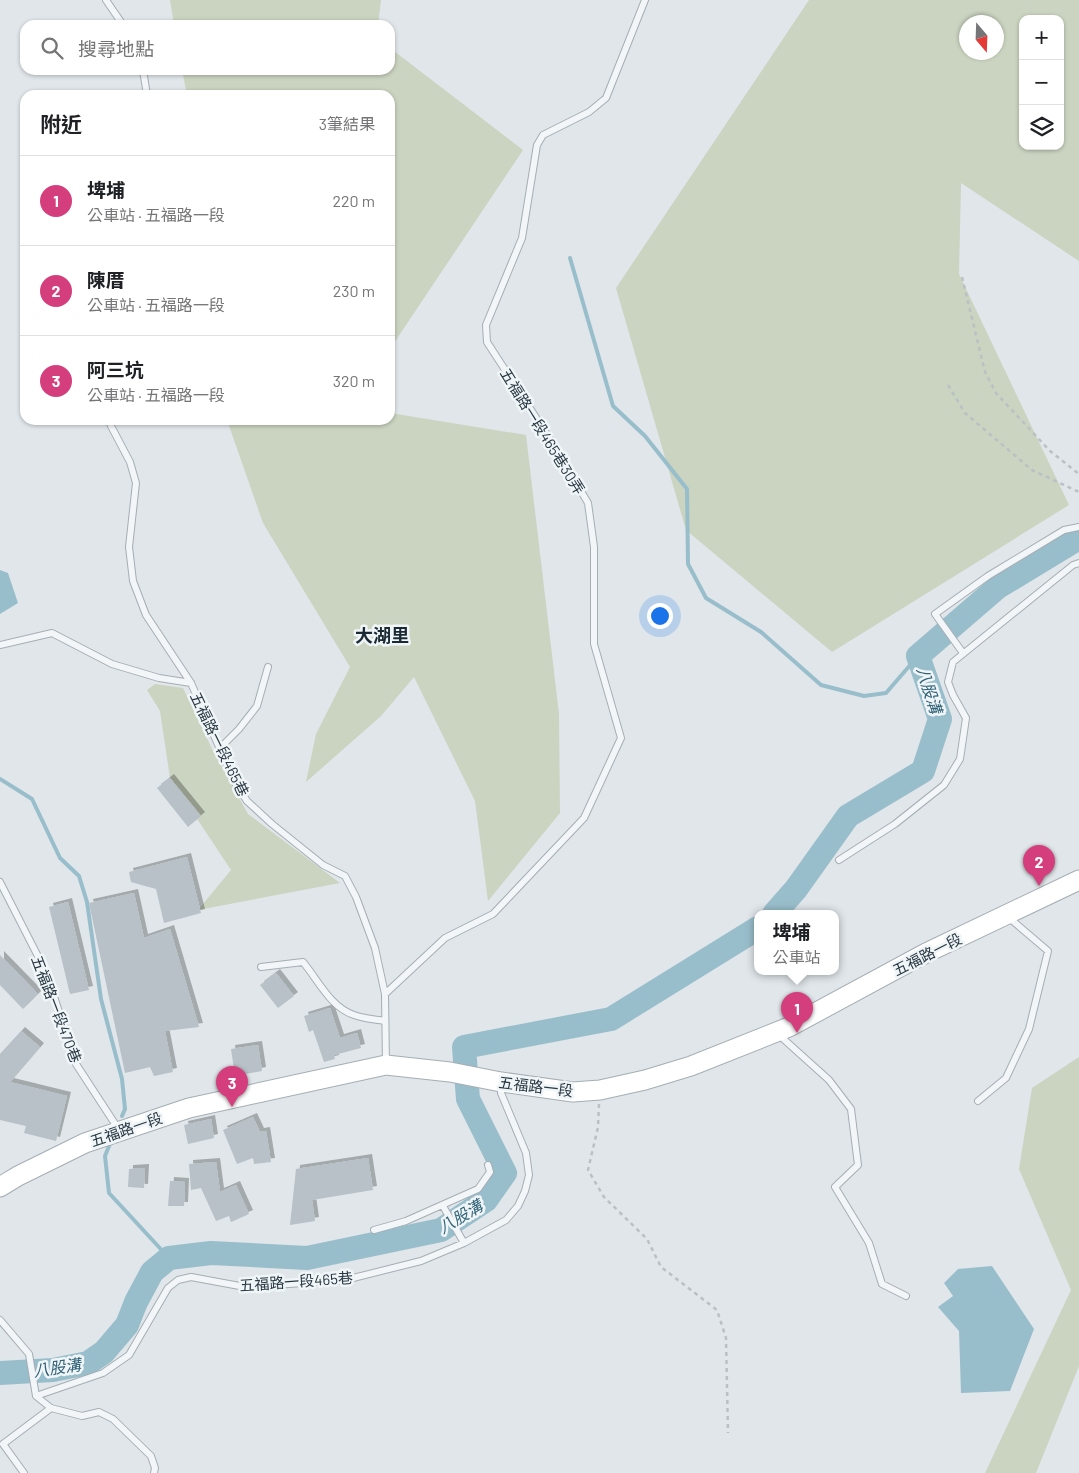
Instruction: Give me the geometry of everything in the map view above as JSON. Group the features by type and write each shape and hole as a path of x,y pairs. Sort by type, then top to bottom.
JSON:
{"main road":[{"name":"五福路一段","path":"0,1187 85,1143 189,1108 386,1065 450,1072 501,1082 573,1092 600,1090 645,1080 691,1066 789,1027 926,953 1079,880"}],"lane":[{"path":"106,0 120,20"},
{"name":"五福路一段465巷30弄","path":"385,994 445,938 493,914 584,818 621,738 594,644 594,547 588,503 487,342 486,325 522,238 537,145 544,135 589,112 606,98 645,0"},
{"path":"144,75 146,90"},
{"name":"五福路一段465巷","path":"111,425 130,462 136,483 129,546 133,581 146,615 191,683 234,781 247,802 323,865 345,876 356,897 375,948 385,994 386,1065"},
{"path":"963,653 935,614 988,576 1064,530 1079,526"},
{"path":"839,860 895,824 944,785 960,760 966,718 952,695 948,682 953,662 1073,565 1079,563"},
{"path":"0,645 52,632 112,664 159,678 191,683"},
{"path":"220,748 257,706 268,667"},
{"name":"五福路一段470巷","path":"0,882 46,972 76,1064 120,1132"},
{"path":"978,1102 1006,1078 1029,1029 1048,951 1006,915"},
{"path":"261,967 303,962 334,1005 354,1016 385,1021"},
{"path":"776,1032 829,1080 851,1109 858,1165 835,1187 869,1243 882,1284 906,1296"},
{"name":"五福路一段465巷","path":"36,1396 103,1373 129,1355 168,1288 178,1280 191,1277 245,1287 344,1280 421,1261 464,1243 506,1220 518,1206 525,1191 528,1175 526,1153 501,1093 501,1082"},
{"path":"374,1230 406,1221 478,1189 490,1172 488,1165"},
{"path":"443,1206 464,1243"},
{"path":"0,1320 29,1354 36,1396 51,1408 82,1416 99,1412 113,1419 151,1456 155,1468 154,1473"},
{"path":"24,1473 3,1444 51,1408"}],"path":[{"path":"962,277 985,372 996,393 1050,451 1079,474"},
{"path":"948,385 965,413 1032,470 1079,492"},
{"path":"600,1090 598,1128 588,1170 604,1197 647,1239 661,1267 717,1310 726,1338 728,1434"}],"green space":[{"path":"170,0 381,0 379,20 173,20"},
{"path":"809,0 1079,0 1079,261 961,183 959,274 1069,505 832,652 686,530 616,288"},
{"path":"395,52 523,150 395,342 395,90 186,90 183,75 395,75"},
{"path":"395,414 526,435 559,714 560,813 488,901 475,801 414,677 381,716 306,782 316,734 350,667 263,523 229,425 395,425"},
{"path":"155,684 183,688 212,749 248,814 340,883 198,910 231,870 170,778 160,711 147,690"},
{"path":"1079,1057 1079,1366 1036,1473 985,1473 1071,1290 1019,1169 1032,1088"}],"water":[{"path":"0,570 8,573 18,603 0,614"},
{"path":"992,1266 1034,1329 1010,1391 961,1393 959,1331 938,1307 953,1296 944,1283 958,1269"}],"building":[{"path":"170,778 201,816 188,827 157,788"},
{"path":"187,857 201,913 164,923 156,889 131,882 129,872"},
{"path":"134,893 144,938 170,929 199,1027 165,1031 173,1072 154,1076 150,1067 125,1073 89,903"},
{"path":"68,902 89,990 70,994 49,907"},
{"path":"0,955 38,994 23,1009 0,985"},
{"path":"276,973 294,996 278,1008 260,985"},
{"path":"330,1008 340,1038 357,1033 361,1048 334,1055 335,1059 324,1062 313,1030 309,1032 304,1016"},
{"path":"21,1031 40,1047 10,1082 67,1096 56,1141 24,1133 26,1126 0,1120 0,1054"},
{"path":"258,1045 262,1071 235,1076 231,1049"},
{"path":"253,1117 260,1132 266,1131 271,1162 254,1164 253,1158 237,1164 223,1130"},
{"path":"211,1119 214,1138 188,1144 184,1125"},
{"path":"368,1158 373,1190 312,1200 315,1221 290,1225 296,1169"},
{"path":"216,1162 220,1192 236,1185 249,1214 231,1222 229,1216 216,1221 201,1188 191,1190 189,1164"},
{"path":"145,1168 144,1188 128,1187 129,1169"},
{"path":"170,1181 185,1182 184,1206 168,1206"}],"waterway":[{"path":"570,258 613,406 645,436 687,489 688,564 706,598 761,632 821,685 864,696 886,693 918,656"},
{"name":"八股溝","path":"778,910 796,889 848,816 923,771 940,719 918,656 998,587 1079,538"},
{"path":"0,779 32,799 60,858 79,876 87,902 101,999 122,1079 125,1109 122,1116"},
{"name":"八股溝","path":"0,1373 53,1370 88,1363 104,1352 127,1325 136,1302 152,1272 169,1258 211,1253 307,1258 441,1230 486,1200 505,1173 468,1099 464,1047 611,1019 754,930"},
{"path":"111,1141 105,1156 109,1193 169,1258"}],"place":[{"name":"陳厝","path":"1039,886"},
{"name":"埤埔","path":"797,1033"},
{"name":"阿三坑","path":"232,1107"}],"district":[{"name":"大湖里","path":"382,635"}]}
